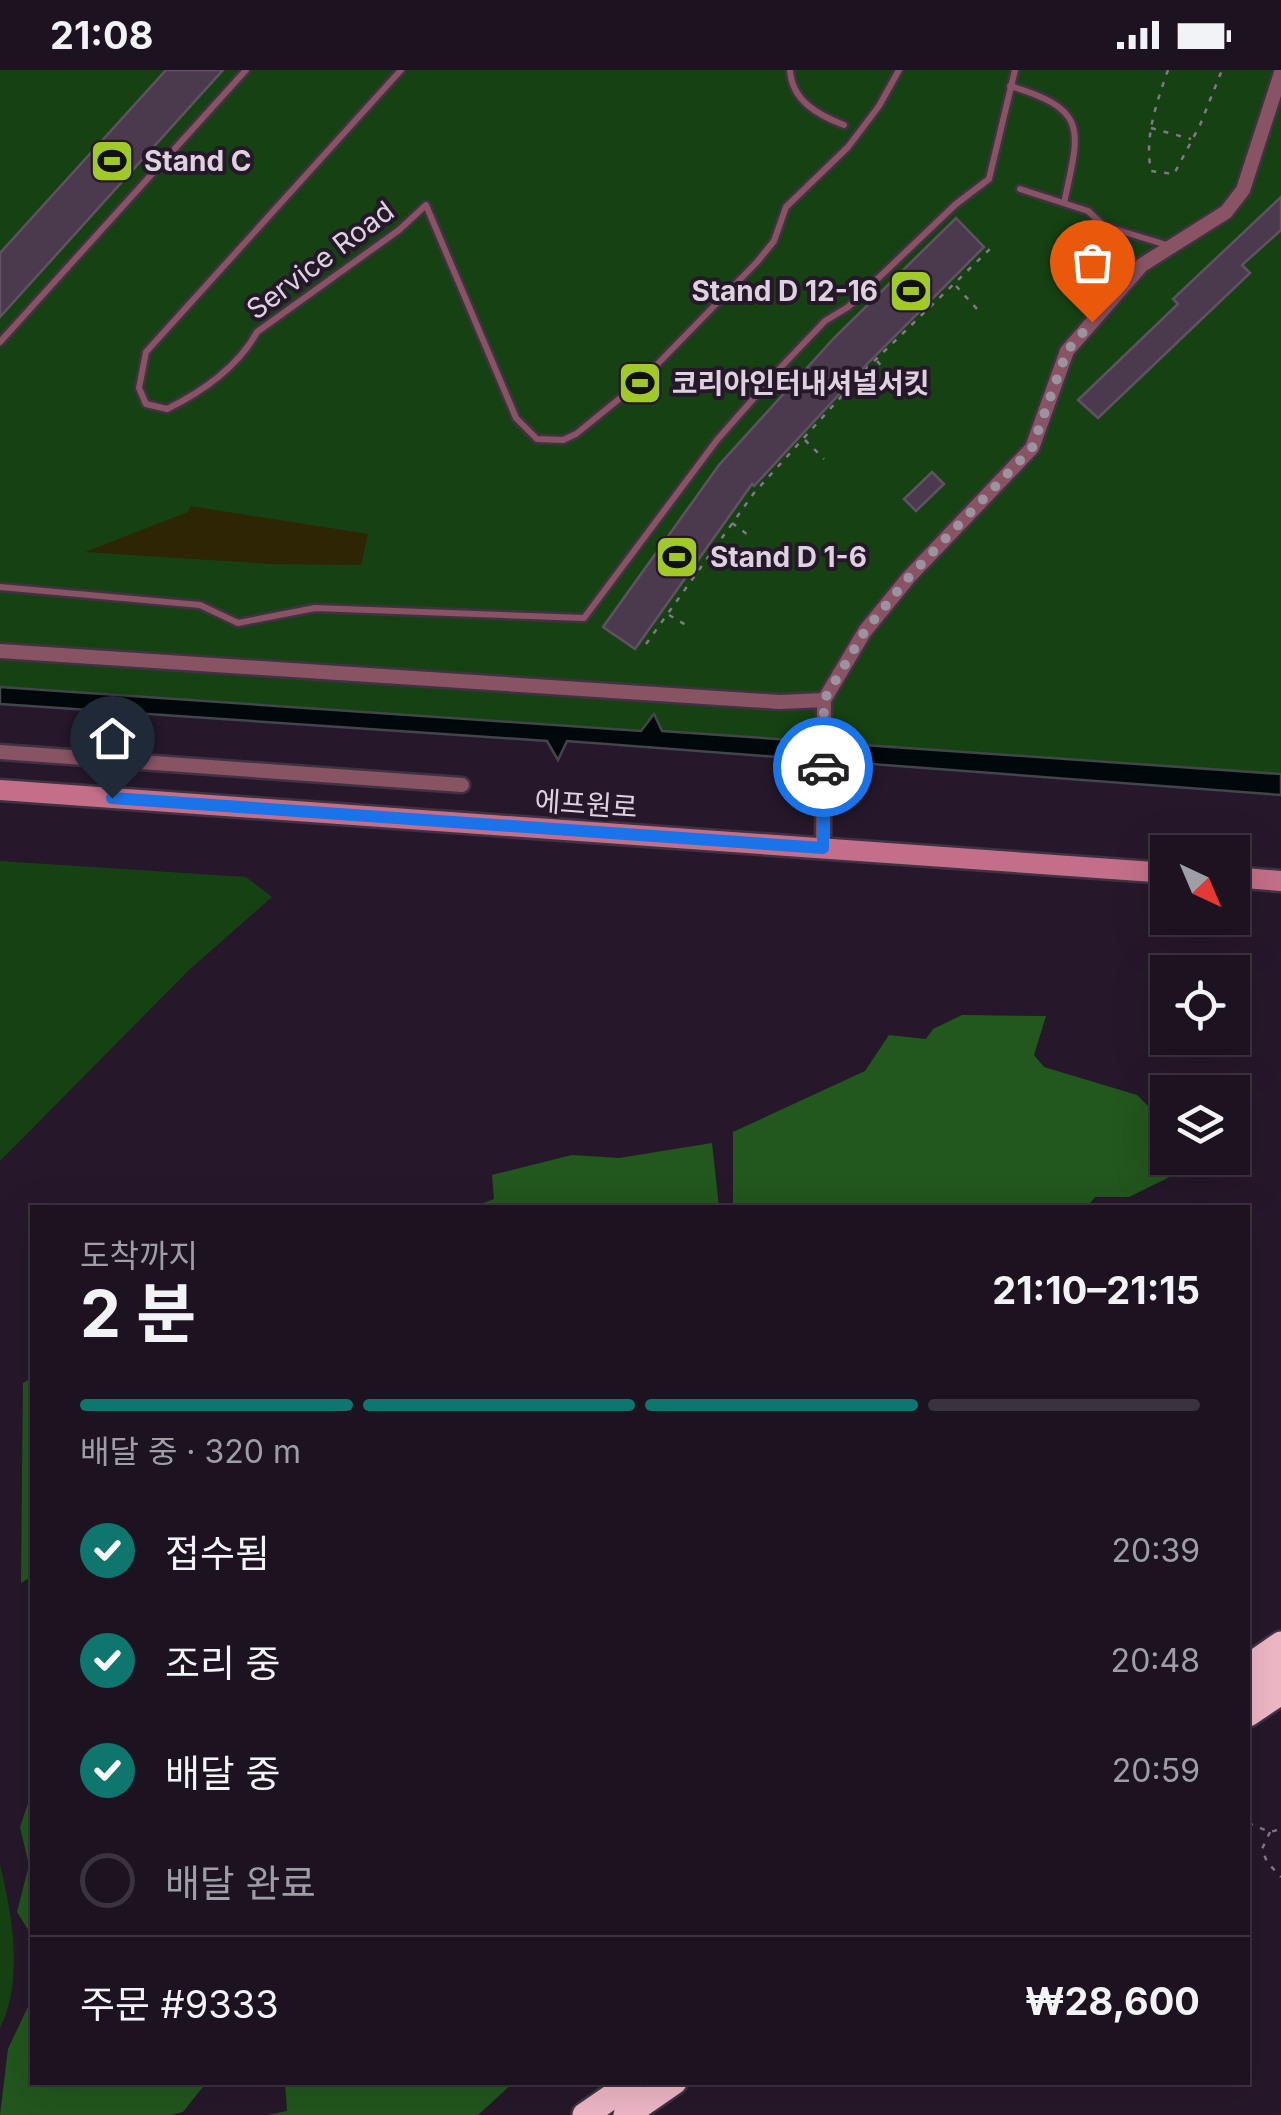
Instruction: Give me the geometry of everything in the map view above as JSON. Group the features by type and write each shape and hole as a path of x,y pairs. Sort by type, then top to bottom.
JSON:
{"highway":[{"path":"1250,1672 1281,1641"},
{"path":"1250,1673 1281,1666"},
{"path":"1250,1713 1281,1692"},
{"path":"585,2115 629,2085"},
{"path":"626,2115 670,2085"}],"street":[{"path":"823,848 824,700 865,631 909,577 1032,448 1067,351 1142,265 1226,212 1243,190 1281,74"},
{"path":"0,651 780,702 824,700"},
{"path":"0,752 462,784"},
{"name":"에프원로","path":"0,790 1150,872"},
{"path":"1250,879 1281,881"}],"lane":[{"path":"0,342 246,70"},
{"name":"Service Road","path":"401,70 146,352 139,388 146,404 167,409 188,399 245,354 257,332 399,230 426,205 516,418 537,438 564,440 640,382 756,262 774,241 786,207 848,148 879,106 898,70"},
{"path":"790,70 790,81 808,107 844,125"},
{"path":"0,587 200,605 238,623 315,608 584,618 717,440 783,365 825,321 848,307 956,204 989,178 1016,70"},
{"path":"1010,86 1042,96 1063,109 1073,124 1077,141 1064,203"},
{"path":"1020,189 1088,211 1104,226 1172,247"}],"path":[{"path":"1168,70 1154,109 1151,171 1174,174 1222,70"},
{"path":"1152,128 1192,140"},
{"path":"646,644 731,522 876,360 991,248"},
{"path":"954,284 978,310"},
{"path":"876,360 900,386"},
{"path":"804,439 824,459"},
{"path":"731,522 751,537"},
{"path":"667,614 691,628"},
{"path":"1250,1823 1270,1832 1281,1828"},
{"path":"1270,1832 1262,1849 1267,1862 1281,1877"}],"green space":[{"name":"코리아인터내셔널서킷","path":"0,70 1281,70 1281,784 0,695"},
{"path":"0,861 246,877 272,897 189,970 0,1161"},
{"path":"962,1015 1046,1016 1034,1055 1044,1067 1137,1095 1150,1108 1150,1175 1174,1175 1129,1197 1095,1197 1089,1205 733,1205 733,1132 865,1071 889,1035 926,1039 933,1029"},
{"path":"712,1143 719,1205 478,1205 494,1199 492,1175 572,1155 619,1158"},
{"path":"30,1379 30,1577 21,1583 23,1383"},
{"path":"30,1798 30,1933 17,1912 29,1865 20,1827"},
{"path":"0,1865 12,1925 14,1968 0,2028"},
{"path":"30,2002 30,2085 204,2085 183,2112 171,2115 0,2115 8,2049"},
{"path":"285,2085 511,2085 478,2115 267,2115 287,2111"}],"sand":[{"path":"190,506 368,534 361,565 270,564 85,552 188,512"}],"shaded area":[{"path":"0,687 641,731 654,714 662,731 1281,774 1281,795 567,741 558,760 547,741 0,704"}],"building":[{"name":"Stand C","path":"166,70 223,70 0,317 0,253"},
{"path":"1281,197 1281,230 1242,265 1250,273 1098,418 1078,400 1178,304 1173,299"},
{"path":"956,218 984,247 752,484 635,649 603,627 719,465 834,338"},
{"path":"932,472 944,484 916,511 904,499"}],"way so far":[{"path":"823,767 824,700 865,631 909,577 1032,448 1067,351 1092,322"}],"place":[{"name":"Stand C","path":"112,161"},
{"name":"Stand D 12-16","path":"911,291"},
{"name":"코리아인터내셔널서킷","path":"640,383"},
{"name":"Stand D 1-6","path":"677,557"}],"route":[{"path":"112,798 823,848 823,767"}]}
